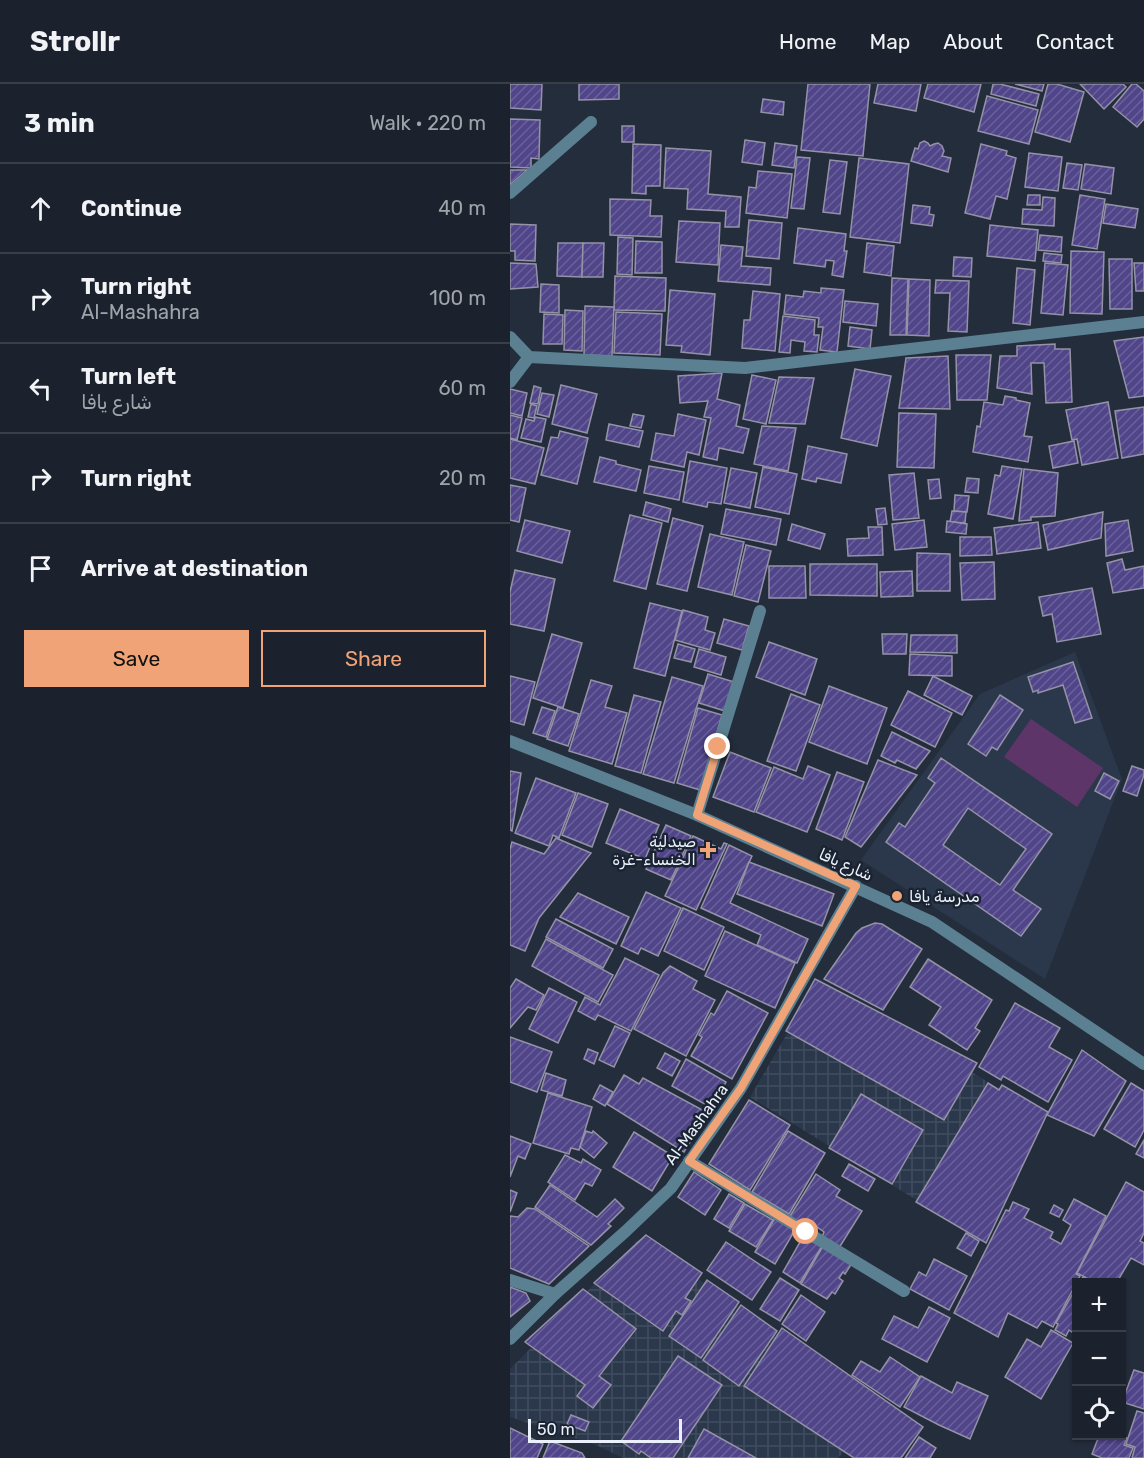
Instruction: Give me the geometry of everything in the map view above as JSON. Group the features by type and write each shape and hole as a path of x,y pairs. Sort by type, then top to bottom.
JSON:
{"street":[{"path":"510,193 591,122"},
{"path":"510,338 529,357 745,368 1144,322"},
{"path":"510,382 529,357"},
{"path":"697,815 760,611"},
{"name":"شارع يافا","path":"510,741 697,815 932,922 1144,1064"},
{"name":"Al-Mashahra","path":"510,1339 555,1294 627,1231 671,1188 741,1088 856,886"},
{"path":"689,1161 904,1291"},
{"path":"510,1280 555,1294"}],"shaded area":[{"path":"1075,652 1122,779 1045,979 861,860 980,694"},
{"path":"1031,719 1103,768 1077,807 1004,757"},
{"path":"819,979 1029,1107 965,1230 750,1097"},
{"path":"639,1239 887,1407 838,1458 623,1458 596,1445 510,1417 510,1369"}],"building":[{"path":"510,84 542,84 541,110 510,108"},
{"path":"579,84 619,84 619,99 579,100"},
{"path":"808,84 870,84 863,156 801,150"},
{"path":"878,84 921,84 916,111 874,103"},
{"path":"928,84 981,84 974,112 924,98"},
{"path":"993,84 1039,94 1036,106 991,94"},
{"path":"1015,84 1044,84 1042,91"},
{"path":"1048,84 1057,84 1084,92 1070,142 1035,132"},
{"path":"1080,84 1123,84 1126,87 1104,109"},
{"path":"1132,84 1136,84 1144,91 1144,119 1137,127 1113,107"},
{"path":"987,96 1038,110 1029,144 978,131"},
{"path":"763,99 784,102 783,115 761,112"},
{"path":"510,119 540,120 539,159 531,158 531,168 510,167"},
{"path":"622,126 634,126 634,142 622,142"},
{"path":"745,140 765,143 762,165 742,162"},
{"path":"924,141 930,146 938,143 942,146 944,151 942,156 951,158 948,172 911,161 915,148 918,149 920,143"},
{"path":"775,143 797,146 794,168 772,165"},
{"path":"633,144 661,145 660,186 646,186 646,194 632,193"},
{"path":"981,144 1007,151 1006,155 1016,158 1007,199 996,196 990,219 965,213"},
{"path":"666,148 711,151 708,194 741,197 739,227 725,227 726,211 687,209 688,189 664,188"},
{"path":"1029,153 1062,157 1058,191 1025,187"},
{"path":"797,157 810,158 804,209 791,208"},
{"path":"859,158 909,164 900,243 850,237"},
{"path":"830,160 847,162 840,214 823,212"},
{"path":"1067,163 1082,165 1078,190 1063,188"},
{"path":"1085,164 1114,168 1111,194 1081,189"},
{"path":"510,170 527,170 510,185"},
{"path":"758,171 792,174 787,218 746,213 749,187 756,188"},
{"path":"1028,195 1040,195 1040,205 1027,205"},
{"path":"1080,195 1105,199 1097,249 1072,245"},
{"path":"1043,197 1055,198 1054,226 1022,224 1023,209 1042,210"},
{"path":"610,199 651,200 650,216 662,216 661,237 610,235"},
{"path":"1106,204 1138,209 1135,228 1103,223"},
{"path":"913,205 930,207 929,214 934,215 932,226 911,223"},
{"path":"749,220 782,223 779,259 746,256"},
{"path":"679,221 720,223 718,265 676,262"},
{"path":"510,224 536,225 535,261 515,260 515,251 510,251"},
{"path":"990,225 1038,230 1035,261 987,256"},
{"path":"798,228 846,234 844,251 847,251 843,277 832,275 834,261 826,260 825,267 794,263"},
{"path":"1040,235 1062,237 1061,252 1038,250"},
{"path":"618,237 633,238 632,275 617,274"},
{"path":"636,241 662,242 662,273 635,273"},
{"path":"558,243 583,243 582,277 557,276"},
{"path":"583,243 604,243 603,277 582,277"},
{"path":"867,243 894,246 891,276 864,272"},
{"path":"721,245 743,247 741,266 771,268 770,285 718,281"},
{"path":"1071,251 1104,252 1102,314 1070,313"},
{"path":"1044,253 1062,255 1061,263 1043,261"},
{"path":"954,257 972,258 971,277 953,276"},
{"path":"1109,259 1132,259 1132,309 1110,309"},
{"path":"510,263 536,264 538,287 510,289"},
{"path":"1045,263 1068,265 1063,315 1041,313"},
{"path":"1134,263 1144,263 1144,291 1136,291"},
{"path":"1017,268 1035,270 1030,325 1013,323"},
{"path":"615,276 666,278 665,311 614,310"},
{"path":"892,278 908,279 906,335 890,335"},
{"path":"909,279 930,280 929,336 907,335"},
{"path":"936,280 969,281 967,332 948,331 950,293 935,293"},
{"path":"541,284 559,285 559,313 540,312"},
{"path":"821,288 844,290 837,352 820,350 823,327 818,327 819,318 784,314 786,295 803,297 804,291 821,293"},
{"path":"670,290 715,294 710,355 681,352 682,346 666,345"},
{"path":"753,291 780,294 775,351 742,348 744,320 750,320"},
{"path":"845,301 878,304 876,326 843,322"},
{"path":"585,306 614,307 612,356 584,355"},
{"path":"565,310 583,311 582,351 564,350"},
{"path":"616,312 662,314 660,355 614,353"},
{"path":"544,314 563,315 562,344 543,344"},
{"path":"783,316 815,320 814,335 819,335 817,352 804,351 805,342 791,340 790,353 779,352"},
{"path":"850,327 872,330 870,349 848,346"},
{"path":"1144,337 1144,396 1129,398 1114,341"},
{"path":"1055,344 1055,349 1070,349 1072,402 1046,403 1044,363 1031,363 1032,394 997,388 1000,356 1017,356 1017,346"},
{"path":"956,355 991,355 987,400 957,400"},
{"path":"948,356 950,409 899,408 906,358"},
{"path":"855,369 891,376 877,446 841,438"},
{"path":"722,373 717,399 740,405 736,426 749,429 743,453 719,448 717,460 703,457 711,418 704,417 708,401 680,403 678,376"},
{"path":"752,375 776,380 766,424 743,419"},
{"path":"779,377 814,378 805,424 769,423"},
{"path":"561,385 597,394 587,433 552,424"},
{"path":"534,386 541,388 538,404 530,403"},
{"path":"510,389 527,393 522,416 510,413"},
{"path":"542,393 554,395 549,417 537,414"},
{"path":"1005,396 1030,403 1024,436 1032,437 1028,462 973,452 984,402 1003,405"},
{"path":"1108,402 1118,458 1082,465 1077,439 1072,440 1066,410"},
{"path":"531,404 537,406 534,418 528,417"},
{"path":"1144,407 1144,454 1122,458 1115,411"},
{"path":"899,413 936,414 934,468 897,467"},
{"path":"633,414 644,416 641,428 630,426"},
{"path":"678,414 706,420 699,455 687,452 684,467 651,460 656,433 674,436"},
{"path":"510,415 522,418 517,440 510,438"},
{"path":"535,417 546,419 541,442 521,438 526,419 534,421"},
{"path":"609,424 643,431 639,447 606,440"},
{"path":"762,426 796,428 788,471 754,464"},
{"path":"560,431 588,438 577,484 541,475 551,437 558,438"},
{"path":"510,439 544,448 535,484 510,478"},
{"path":"1074,441 1078,463 1053,468 1049,446"},
{"path":"808,446 847,454 841,483 817,478 816,482 802,479"},
{"path":"600,457 616,461 616,464 641,470 636,491 594,482"},
{"path":"690,461 727,468 721,504 708,502 707,507 683,502"},
{"path":"649,466 684,472 679,500 644,493"},
{"path":"1002,466 1022,469 1013,519 988,514 995,475 1000,476"},
{"path":"763,467 797,474 789,514 755,507"},
{"path":"731,468 757,473 750,508 724,503"},
{"path":"1024,469 1058,473 1055,516 1031,517 1031,520 1019,521"},
{"path":"914,473 919,518 893,520 889,475"},
{"path":"967,478 979,479 978,493 965,492"},
{"path":"939,479 941,498 930,499 928,480"},
{"path":"510,485 526,488 519,522 510,520"},
{"path":"955,495 969,496 967,512 954,511"},
{"path":"646,502 671,509 668,522 643,515"},
{"path":"885,508 887,524 878,525 876,509"},
{"path":"726,509 781,519 776,545 721,534"},
{"path":"952,511 966,512 965,523 950,522"},
{"path":"1103,512 1101,538 1048,550 1043,525"},
{"path":"630,515 662,523 646,589 614,581"},
{"path":"673,518 703,526 687,591 657,584"},
{"path":"525,520 570,531 562,563 517,551"},
{"path":"924,520 927,547 895,550 892,524"},
{"path":"1128,520 1133,551 1106,556 1105,524"},
{"path":"947,521 967,524 966,534 946,532"},
{"path":"1038,522 1041,548 997,554 994,528"},
{"path":"792,524 825,534 820,549 788,540"},
{"path":"868,527 882,527 883,555 848,556 847,539 869,538"},
{"path":"710,534 744,542 732,595 698,587"},
{"path":"960,537 991,537 992,555 960,556"},
{"path":"746,545 771,551 758,602 734,596"},
{"path":"917,553 950,554 950,591 917,591"},
{"path":"1122,559 1125,570 1144,566 1144,588 1113,593 1107,563"},
{"path":"994,562 995,599 962,600 960,563"},
{"path":"810,564 877,564 877,596 810,595"},
{"path":"769,566 805,566 806,598 769,598"},
{"path":"515,570 555,579 544,631 510,624 510,592"},
{"path":"912,571 913,596 881,597 880,572"},
{"path":"1092,588 1101,634 1057,642 1052,614 1043,616 1039,597"},
{"path":"650,603 682,611 665,676 634,668"},
{"path":"683,610 708,617 705,630 715,633 710,650 675,640"},
{"path":"724,619 749,626 742,650 717,643"},
{"path":"552,634 582,643 563,708 533,698"},
{"path":"882,634 907,634 906,654 883,654"},
{"path":"911,635 957,635 957,653 910,652"},
{"path":"769,642 817,659 805,695 756,677"},
{"path":"678,644 695,649 691,662 674,658"},
{"path":"699,649 726,657 721,675 694,667"},
{"path":"910,654 952,656 952,676 909,675"},
{"path":"1073,662 1092,718 1075,723 1063,685 1038,693 1038,690 1033,692 1028,677"},
{"path":"708,674 734,682 725,711 699,703"},
{"path":"510,676 535,682 524,725 510,721"},
{"path":"933,676 972,696 962,715 924,695"},
{"path":"672,677 703,686 674,783 643,774"},
{"path":"591,680 612,686 605,707 627,713 612,764 569,751"},
{"path":"829,686 887,708 867,764 809,742"},
{"path":"908,691 952,713 935,747 891,725"},
{"path":"791,694 820,705 796,771 767,761"},
{"path":"634,695 661,702 641,773 615,766"},
{"path":"1000,695 1023,710 997,750 992,747 986,756 968,744"},
{"path":"542,707 555,711 546,737 533,733"},
{"path":"558,707 579,714 568,746 547,739"},
{"path":"698,708 722,715 700,790 677,783"},
{"path":"892,732 930,751 916,769 897,760 895,763 881,756"},
{"path":"730,752 771,768 754,812 713,797"},
{"path":"941,758 1052,834 1013,890 1041,909 1021,936 886,842 899,823 905,827 935,783 928,778","holes":["968,808 1026,849 1000,885 943,845"]},
{"path":"878,760 917,775 861,847 845,837"},
{"path":"808,766 830,775 807,832 756,812 774,767 803,779"},
{"path":"1132,766 1144,770 1137,796 1123,791"},
{"path":"510,771 521,773 512,831 510,830"},
{"path":"837,772 864,782 842,840 816,829"},
{"path":"1104,773 1119,781 1110,799 1095,791"},
{"path":"536,778 576,793 559,838 553,835 549,846 515,833"},
{"path":"578,793 608,804 592,847 562,835"},
{"path":"620,809 659,825 645,859 606,843"},
{"path":"666,825 691,836 671,880 646,869"},
{"path":"693,836 721,849 724,843 727,844 696,910 665,896"},
{"path":"556,838 591,853 539,918 525,951 510,945 510,849 512,842 544,854"},
{"path":"729,845 752,856 730,903 808,939 797,963 757,945 761,935 701,908"},
{"path":"749,862 834,894 822,926 737,894"},
{"path":"646,892 681,908 658,956 641,948 638,954 621,946"},
{"path":"578,893 629,917 616,944 560,917"},
{"path":"683,908 724,927 704,970 664,951"},
{"path":"556,919 613,949 603,968 546,937"},
{"path":"875,923 882,924 922,949 883,1010 824,979 856,933"},
{"path":"725,931 795,963 775,1008 705,976"},
{"path":"546,939 613,975 598,1002 532,966"},
{"path":"625,958 659,975 631,1031 598,1015 595,1020 578,1011 585,997 600,1005"},
{"path":"928,959 992,1000 975,1028 980,1031 967,1050 929,1025 941,1007 910,987"},
{"path":"670,966 697,981 693,989 715,1000 686,1056 634,1029 663,973"},
{"path":"516,979 544,995 536,1010 528,1007 510,1028 510,988"},
{"path":"815,979 977,1063 944,1120 786,1031"},
{"path":"549,988 577,1002 558,1043 529,1029"},
{"path":"727,991 768,1013 732,1079 691,1056 702,1037 699,1035 711,1013 714,1015"},
{"path":"1015,1003 1060,1028 1049,1047 1072,1060 1048,1102 1003,1076 1001,1080 979,1067"},
{"path":"615,1026 630,1033 614,1067 599,1060"},
{"path":"510,1037 552,1052 537,1092 510,1082"},
{"path":"588,1049 598,1053 594,1064 584,1059"},
{"path":"1082,1050 1126,1081 1094,1136 1047,1115"},
{"path":"665,1053 680,1061 672,1076 657,1068"},
{"path":"686,1059 726,1082 712,1108 672,1086"},
{"path":"546,1073 566,1080 562,1096 541,1090"},
{"path":"624,1075 639,1084 643,1078 708,1113 684,1152 607,1104"},
{"path":"988,1083 999,1090 1002,1085 1048,1112 986,1243 916,1202"},
{"path":"1131,1083 1144,1091 1144,1130 1135,1147 1104,1129"},
{"path":"600,1085 613,1092 605,1106 593,1099"},
{"path":"548,1093 592,1107 579,1150 571,1148 569,1154 533,1143"},
{"path":"861,1094 923,1130 892,1184 829,1148"},
{"path":"749,1100 790,1125 750,1190 709,1164"},
{"path":"586,1131 592,1133 593,1131 607,1143 594,1158 580,1147"},
{"path":"788,1131 825,1153 789,1214 752,1192"},
{"path":"634,1132 673,1156 652,1191 613,1167"},
{"path":"510,1136 531,1144 525,1159 518,1156 510,1177"},
{"path":"1144,1140 1144,1158 1136,1154"},
{"path":"565,1155 581,1163 583,1159 601,1170 592,1186 585,1183 575,1200 548,1182"},
{"path":"849,1164 875,1179 868,1191 842,1176"},
{"path":"694,1172 721,1190 705,1215 678,1197"},
{"path":"816,1174 840,1190 836,1196 862,1211 839,1248 822,1237 824,1232 817,1227 814,1232 790,1216"},
{"path":"1126,1182 1144,1192 1144,1233 1140,1241 1144,1243 1144,1265 1131,1258 1119,1278 1086,1278 1077,1273"},
{"path":"550,1185 597,1217 615,1199 624,1208 608,1224 611,1226 591,1245 535,1207"},
{"path":"510,1190 517,1193 510,1212"},
{"path":"729,1194 744,1203 729,1228 714,1219"},
{"path":"1074,1199 1106,1216 1076,1274 1080,1276 1079,1278 1072,1278 1072,1291 1053,1327 1042,1321 1037,1328 1008,1313 998,1337 954,1313 1006,1210 1009,1211 1013,1202 1029,1209 1024,1218 1053,1232 1050,1238 1061,1244 1071,1225 1063,1220"},
{"path":"745,1204 773,1220 756,1247 729,1231"},
{"path":"1054,1205 1063,1210 1059,1217 1050,1213"},
{"path":"527,1208 535,1209 589,1246 549,1284 510,1268 510,1216 518,1217"},
{"path":"775,1218 795,1230 775,1264 755,1252"},
{"path":"966,1233 979,1241 971,1256 957,1248"},
{"path":"646,1235 702,1273 685,1298 691,1301 682,1315 676,1311 663,1331 594,1283"},
{"path":"804,1235 822,1246 800,1283 783,1272"},
{"path":"726,1242 771,1272 752,1300 707,1270"},
{"path":"823,1246 852,1263 845,1274 843,1272 839,1278 843,1281 835,1294 832,1292 827,1299 801,1284"},
{"path":"934,1259 967,1276 949,1310 910,1289 919,1272 926,1276"},
{"path":"780,1278 799,1290 780,1321 760,1309"},
{"path":"707,1280 739,1302 701,1358 669,1336"},
{"path":"510,1287 526,1293 530,1301 510,1317"},
{"path":"583,1289 636,1329 599,1376 611,1385 593,1408 577,1396 585,1385 525,1342"},
{"path":"801,1295 825,1312 806,1341 782,1324"},
{"path":"1072,1295 1072,1332 1069,1330 1066,1336 1055,1330 1058,1324 1056,1323"},
{"path":"741,1305 777,1331 739,1386 703,1360"},
{"path":"929,1307 950,1318 927,1362 882,1339 894,1316 918,1328"},
{"path":"782,1328 923,1427 901,1458 854,1458 744,1386"},
{"path":"1051,1330 1072,1342 1041,1399 1005,1377 1027,1339 1041,1347"},
{"path":"678,1356 722,1385 673,1458 651,1458 641,1451 639,1454 621,1441"},
{"path":"890,1357 920,1377 900,1407 852,1375 861,1361 880,1372"},
{"path":"1134,1370 1144,1373 1144,1409 1126,1403 1126,1391"},
{"path":"921,1376 952,1393 957,1382 988,1396 970,1439 904,1407"},
{"path":"1137,1411 1144,1413 1144,1458 1132,1458 1135,1447 1126,1444"},
{"path":"571,1415 589,1422 585,1431 567,1424"},
{"path":"510,1428 543,1444 537,1458 510,1458"},
{"path":"704,1429 756,1458 688,1458"},
{"path":"919,1437 936,1448 930,1458 905,1458"},
{"path":"1126,1438 1127,1438 1124,1445 1133,1448 1129,1458 1102,1458 1092,1454 1097,1440 1126,1440"},
{"path":"550,1441 582,1453 585,1458 543,1458"}],"place":[{"name":"صيدلية الخنساء-غزة","path":"708,850"},
{"name":"مدرسة يافا","path":"897,896"}],"route":[{"path":"718,747 697,815 856,886 741,1088 689,1161 806,1232"}]}
